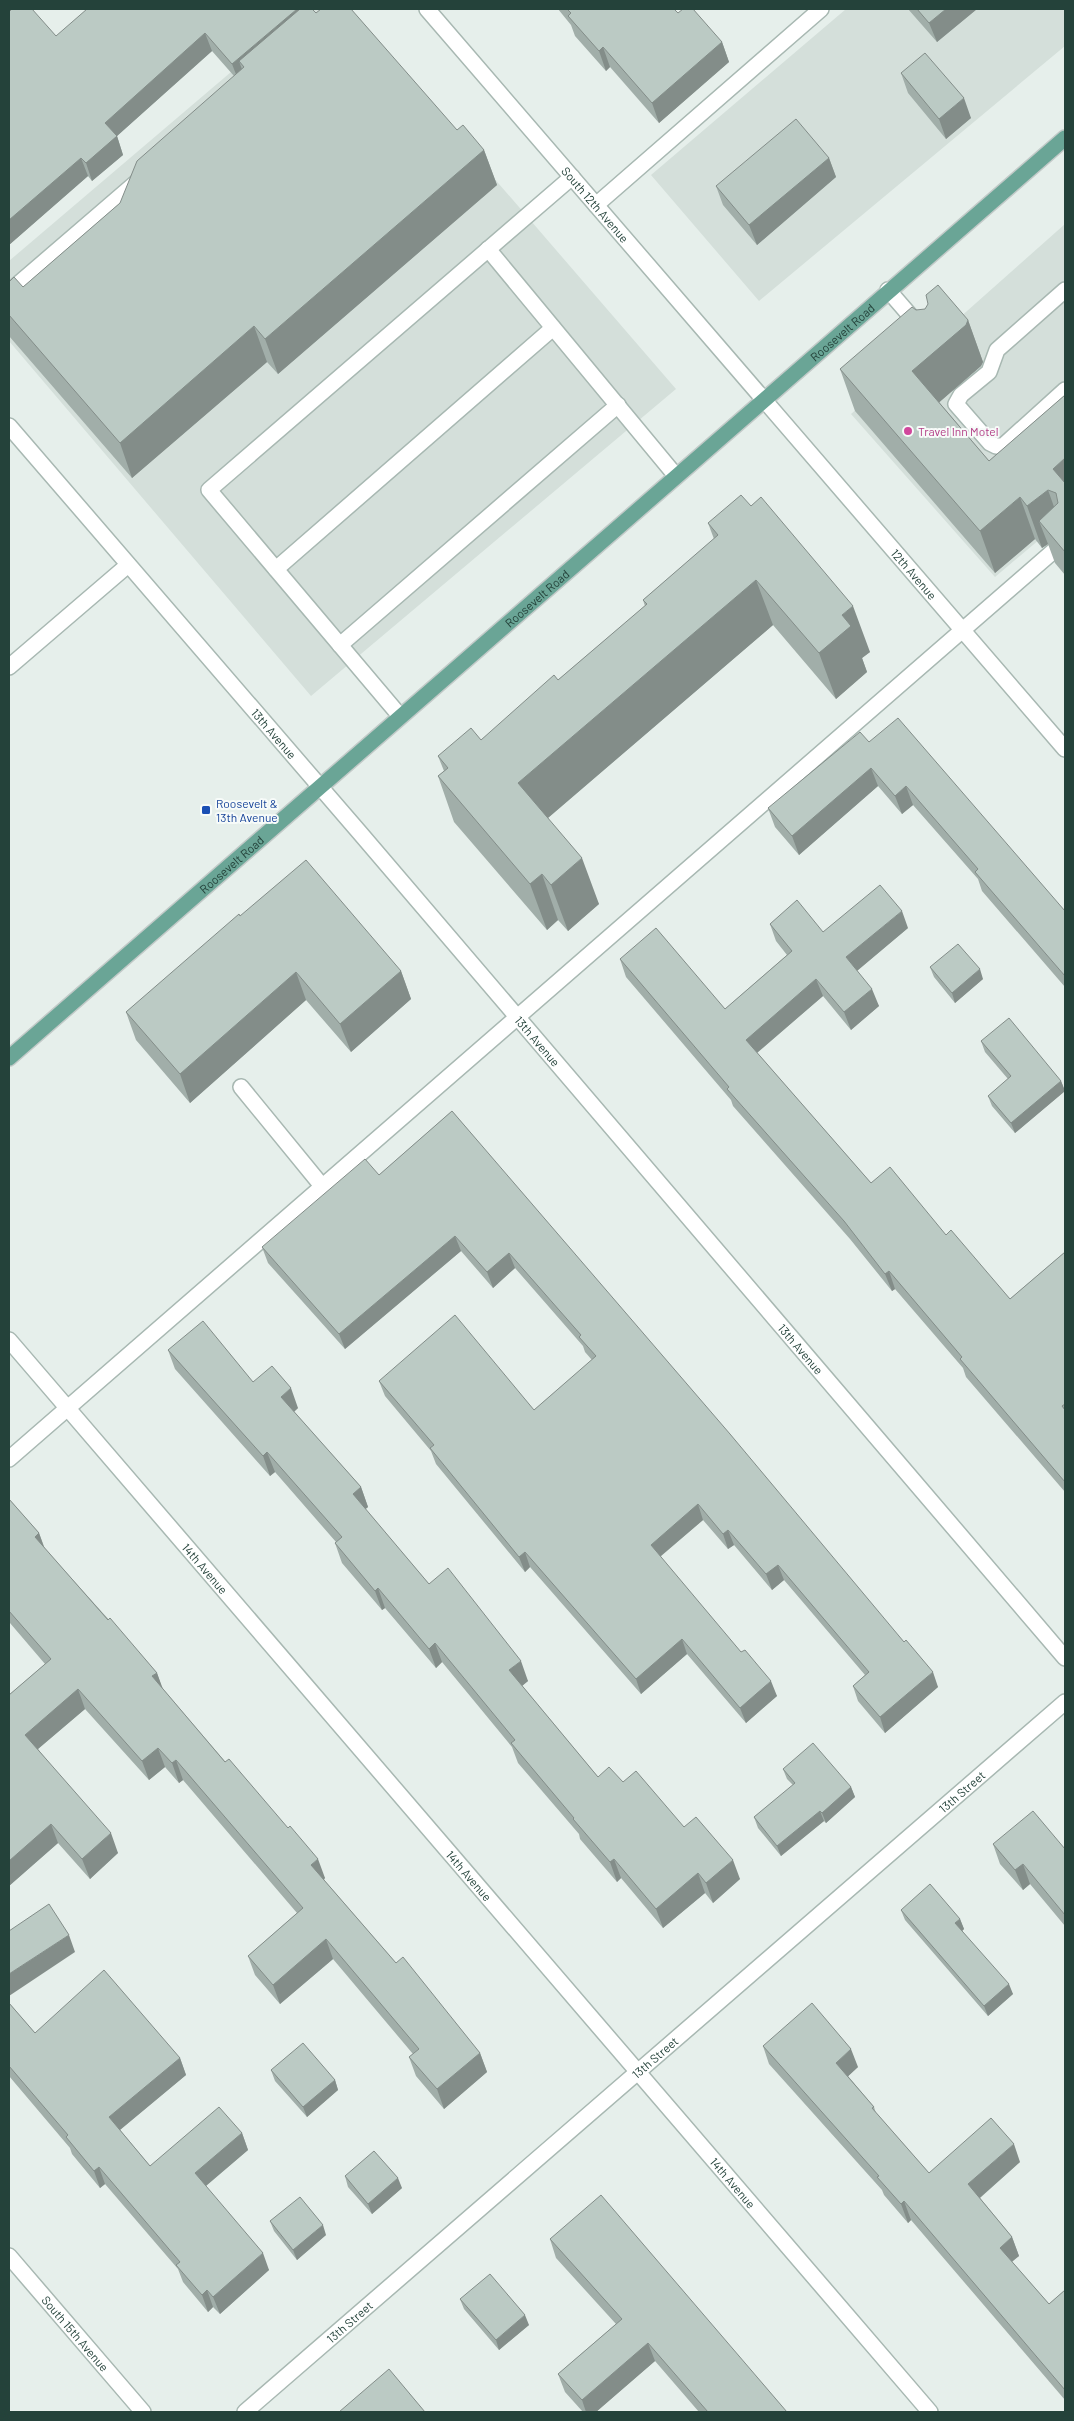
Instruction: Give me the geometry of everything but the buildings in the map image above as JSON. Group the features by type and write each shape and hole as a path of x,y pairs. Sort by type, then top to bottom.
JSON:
{"main road":[{"name":"Roosevelt Road","path":"9,1058 888,290 1065,138"}],"street":[{"name":"South 12th Avenue","path":"427,9 763,400"},
{"path":"596,205 821,9"},
{"path":"9,292 151,170"},
{"path":"400,716 209,490 572,177"},
{"path":"488,249 676,476"},
{"path":"888,290 930,338"},
{"path":"1065,290 997,350 988,372 969,383 956,404 990,443 996,446 1003,446 1065,390"},
{"path":"276,569 553,328"},
{"name":"12th Avenue","path":"763,400 1065,749"},
{"path":"340,645 618,405"},
{"name":"13th Avenue","path":"9,426 320,786 1065,1658"},
{"path":"9,1459 1065,541"},
{"path":"9,667 128,565"},
{"path":"241,1087 322,1186"},
{"name":"14th Avenue","path":"9,1340 930,2412"},
{"name":"13th Street","path":"245,2412 1065,1702"},
{"name":"South 15th Avenue","path":"9,2256 143,2412"}],"shaded area":[{"path":"305,9 348,9 676,389 311,696 9,341 9,261"},
{"path":"846,9 1065,9 1065,46 759,301 651,175"},
{"path":"1065,224 1065,518 995,577 851,414"}],"place":[{"name":"Travel Inn Motel","path":"908,431"},
{"name":"Roosevelt & 13th Avenue","path":"206,810"}]}
